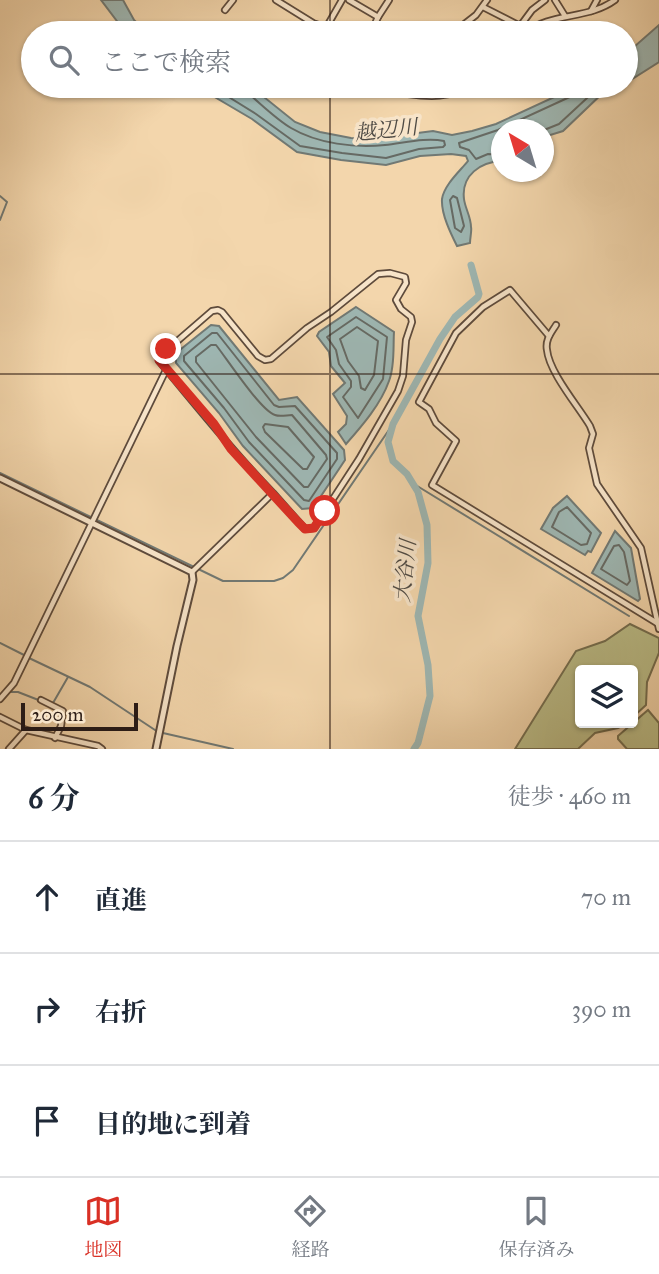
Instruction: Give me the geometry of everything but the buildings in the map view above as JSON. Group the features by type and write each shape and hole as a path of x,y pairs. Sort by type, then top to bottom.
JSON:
{"street":[{"path":"225,10 233,0"},
{"path":"276,0 312,21"},
{"path":"330,21 342,0"},
{"path":"349,0 378,17"},
{"path":"467,21 487,0"},
{"path":"523,21 531,10 545,0"},
{"path":"555,0 565,16"},
{"path":"591,11 597,0"},
{"path":"547,21 591,11 615,0"},
{"path":"376,21 387,1"},
{"path":"484,6 509,21"},
{"path":"378,274 398,275 407,279 396,300 401,309 411,317 412,322 405,340 403,376 398,391 359,459 314,528 305,529 273,493 231,449 214,424 166,370 159,360 160,356 212,312 218,310 258,356 268,360 378,274"},
{"path":"549,335 510,290 483,307 456,333 419,402 429,410 436,423 456,441 432,485 658,626"},
{"path":"556,326 549,335 546,348 550,362 590,426 593,435 589,448 597,484 641,548 658,626"},
{"path":"0,699 14,683 166,370"},
{"path":"0,478 192,572"},
{"path":"192,572 273,493"},
{"path":"156,749 193,580 192,572"},
{"path":"41,700 64,711 55,738"},
{"path":"0,717 26,730 102,749"},
{"path":"9,749 26,730"}],"green space":[{"path":"630,624 659,638 659,653 647,682 646,705 638,712 638,665 575,665 575,728 618,728 595,733 578,749 515,749 576,651 605,641"},
{"path":"648,710 659,723 659,749 627,749 618,739 627,728 638,728 638,719"}],"water":[{"path":"101,0 123,0 135,21 117,21"},
{"path":"659,25 659,62 638,75 638,43"},
{"path":"216,98 265,98 295,122 320,132 351,138 371,139 433,131 452,135 491,125 491,163 474,171 464,191 471,223 470,243 457,246 449,230 442,199 449,183 468,161 466,156 420,156 386,165 297,152 252,119"},
{"path":"552,98 598,98 563,131 554,134 554,119 507,119"},
{"path":"356,307 394,332 393,363 381,398 346,444 338,432 346,424 347,416 333,394 345,383 331,366 329,352 317,336"},
{"path":"211,325 219,326 279,400 297,397 344,450 345,460 313,508 302,509 243,446 176,363 176,353"},
{"path":"567,496 601,533 591,552 588,551 585,555 541,529 553,508"},
{"path":"615,531 631,548 640,599 638,601 592,573"}],"waterway":[{"path":"0,196 7,202 0,220"},
{"name":"大谷川","path":"414,749 430,696 428,665 418,616 428,563 427,525 418,492 407,474 393,461 388,442 393,424 440,339 455,317 478,297 471,265"},
{"path":"0,473 223,581 274,581 293,570 393,424"},
{"path":"414,484 629,616"},
{"path":"0,643 24,655"},
{"path":"29,658 90,687 158,732"},
{"path":"50,702 53,703 68,677"},
{"path":"0,695 4,691"},
{"path":"10,692 18,692 41,701"},
{"path":"163,733 233,749"}],"route":[{"path":"166,349 159,360 214,424 231,449 298,522 305,529 314,528 325,511"}],"water label":[{"name":"越辺川","path":"386,130"}]}
